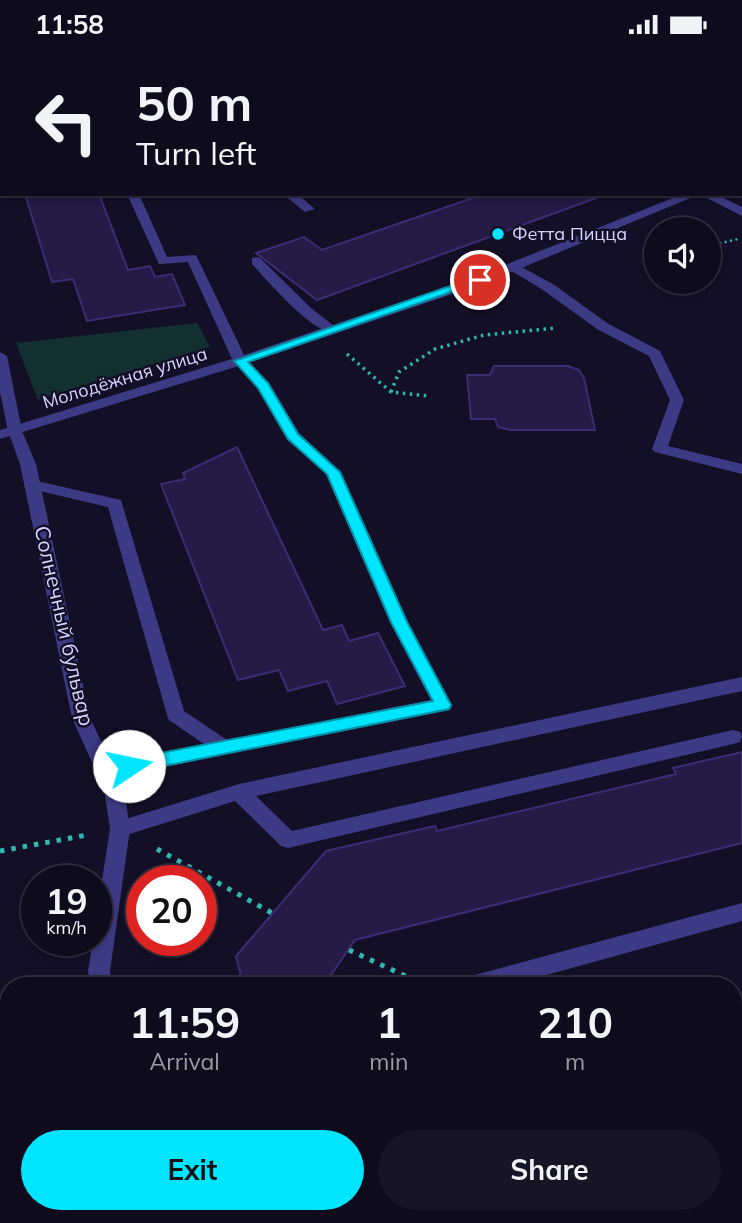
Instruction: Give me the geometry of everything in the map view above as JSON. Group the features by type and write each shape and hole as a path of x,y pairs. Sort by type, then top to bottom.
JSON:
{"street":[{"path":"105,771 443,705 399,622 333,472 293,436 264,386 240,361 192,258 163,261 134,196"},
{"path":"292,196 309,209"},
{"name":"Молодёжная улица","path":"8,433 240,361 514,267 689,196"},
{"path":"709,196 742,212"},
{"path":"256,261 306,311 329,329"},
{"path":"514,267 548,286 602,326 655,354 677,400 660,449 742,469"},
{"name":"Солнечный бульвар","path":"0,356 8,433 25,455 81,718 114,789 120,829 100,977"},
{"path":"32,485 115,504 176,715 224,748"},
{"path":"120,829 239,792 742,684"},
{"path":"239,792 288,840 733,737"},
{"path":"504,977 742,912"}],"path":[{"path":"721,243 742,238"},
{"path":"391,392 399,372 435,349 484,335 602,326"},
{"path":"347,354 391,392 429,396"},
{"path":"0,851 120,829 272,913"},
{"path":"349,950 408,977"}],"green space":[{"path":"197,323 210,347 38,400 16,343"}],"building":[{"path":"26,196 100,196 128,270 150,266 155,277 172,274 185,305 87,321 73,279 52,282"},
{"path":"478,196 596,198 317,300 256,253 304,237 322,250"},
{"path":"494,366 568,366 579,370 584,378 595,430 510,430 498,427 495,419 471,419 467,375 490,375"},
{"path":"237,447 323,630 342,625 349,641 378,633 405,686 337,704 327,681 288,691 279,670 238,680 161,484 185,479 183,473"},
{"path":"742,752 742,843 355,940 330,977 241,977 236,956 326,851 435,826 437,831 676,774 673,768"}],"place":[{"name":"Фетта Пицца","path":"498,234"}],"route":[{"path":"129,766 443,705 399,622 333,472 293,436 264,386 240,361 480,280"}]}
